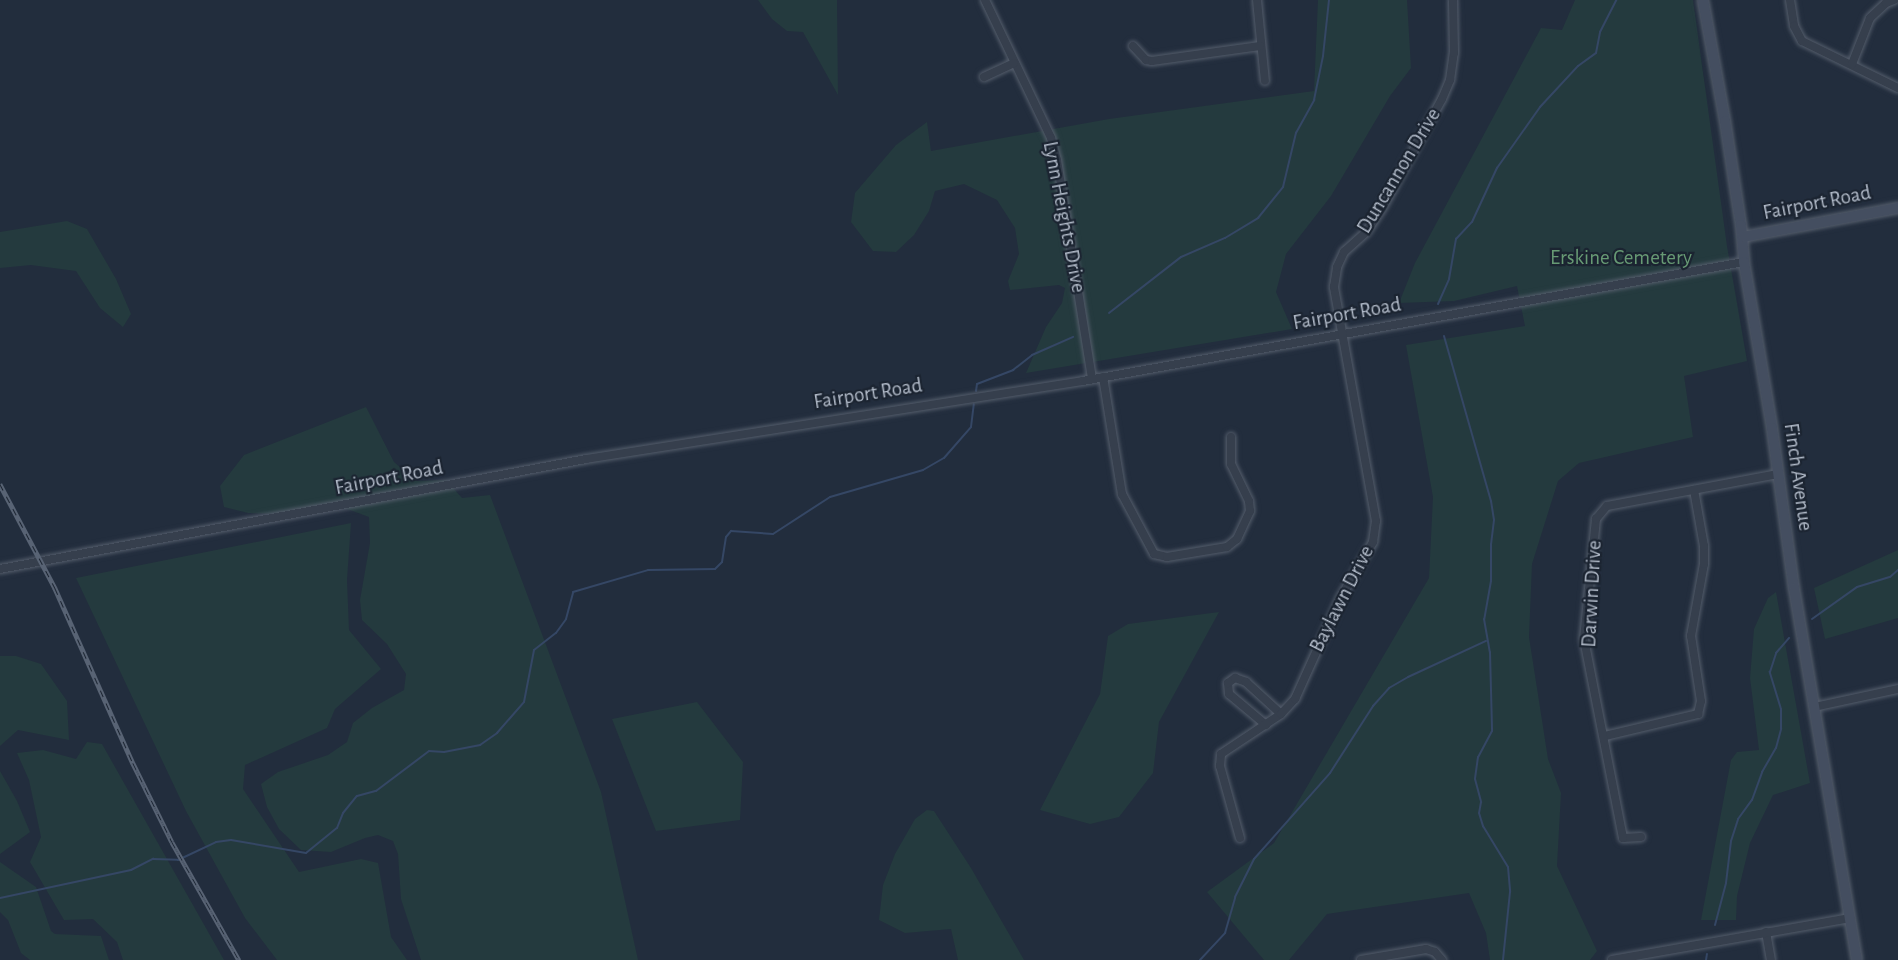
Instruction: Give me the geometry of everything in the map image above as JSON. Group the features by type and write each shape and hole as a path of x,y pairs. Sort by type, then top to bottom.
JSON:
{"main road":[{"name":"Finch Avenue","path":"1703,0 1725,121 1743,237 1744,262 1814,708 1857,960"},
{"name":"Fairport Road","path":"1743,237 1898,210"}],"street":[{"name":"Lynn Heights Drive","path":"985,0 1051,138 1057,160 1092,379"},
{"path":"1257,0 1264,81"},
{"name":"Duncannon Drive","path":"1343,335 1334,287 1336,267 1344,252 1367,231 1382,208 1442,99 1450,80 1454,53 1453,0"},
{"path":"1790,0 1794,26 1802,41 1898,88"},
{"path":"1852,64 1870,18 1886,3 1894,0"},
{"path":"1133,46 1146,60 1152,61 1260,46"},
{"path":"984,77 1014,63"},
{"name":"Fairport Road","path":"0,569 586,459 1092,379 1744,262"},
{"name":"Baylawn Drive","path":"1240,838 1220,766 1221,754 1281,714 1295,699 1341,597 1373,542 1376,520 1343,335"},
{"path":"1103,377 1122,494 1154,554 1167,557 1227,547 1237,539 1250,511 1250,501 1232,464 1231,437"},
{"name":"Darwin Drive","path":"1641,837 1623,838 1605,736 1584,639 1596,519 1607,506 1778,474"},
{"path":"1605,736 1698,714 1701,701 1691,636 1704,564 1704,546 1694,490"},
{"path":"1266,725 1228,694 1228,683 1235,678 1246,682 1281,714"},
{"path":"1814,708 1898,689"},
{"path":"1612,960 1850,918"},
{"path":"1766,932 1770,960"},
{"path":"1361,960 1425,948 1435,952 1442,960"}],"green space":[{"path":"758,0 837,0 838,95 803,32 787,31 772,19"},
{"path":"1318,0 1407,0 1411,68 1390,96 1331,196 1286,254 1276,292 1292,329 1026,373 1046,327 1062,303 1065,288 1059,285 1010,290 1008,281 1019,254 1015,228 997,200 964,184 935,191 929,211 914,235 896,252 873,251 851,222 855,193 896,145 927,122 931,151 1109,119 1314,91"},
{"name":"Erskine Cemetery","path":"1575,0 1693,0 1727,246 1747,361 1684,376 1693,437 1579,463 1558,481 1532,564 1529,637 1548,759 1561,793 1557,866 1597,951 1590,960 1490,960 1486,933 1469,893 1327,914 1289,960 1264,960 1207,892 1274,843 1429,578 1433,497 1406,345 1525,326 1517,286 1454,301 1399,303 1415,263 1541,28 1562,30"},
{"path":"67,221 87,229 116,279 131,314 123,327 100,308 76,271 31,265 0,268 0,232"},
{"path":"366,407 394,462 416,481 446,480 462,498 490,495 601,792 638,960 421,960 401,899 398,854 393,841 378,835 331,852 301,850 279,829 267,807 261,784 278,772 328,755 347,742 353,723 372,708 404,690 406,674 387,644 362,620 360,600 370,543 369,517 339,506 321,504 289,514 248,513 224,507 220,486 244,455"},
{"path":"351,523 347,580 349,630 381,669 335,709 327,728 245,765 243,789 299,872 361,859 378,863 391,937 407,960 277,960 245,918 186,811 76,578"},
{"path":"1898,550 1898,618 1825,639 1814,588"},
{"path":"1776,592 1810,783 1773,795 1750,843 1737,896 1736,920 1701,920 1731,760 1737,752 1759,750 1750,678 1754,629 1768,598"},
{"path":"1219,612 1159,722 1153,773 1119,817 1090,824 1040,810 1100,694 1108,636 1128,624"},
{"path":"0,656 16,656 41,664 67,701 69,740 18,730 0,746"},
{"path":"697,702 743,762 740,820 656,831 612,719"},
{"path":"87,742 102,744 224,960 123,960 117,942 93,919 64,920 30,862 41,837 29,780 17,753 43,750 76,759"},
{"path":"0,771 17,801 30,832 0,854"},
{"path":"927,810 934,811 971,868 1024,960 958,960 951,929 905,933 879,920 883,885 895,854 915,819"},
{"path":"0,862 36,887 51,931 55,934 101,936 109,960 30,960 21,953 8,920 0,912"}],"waterway":[{"path":"1109,313 1181,257 1225,238 1258,218 1283,187 1296,133 1314,100 1323,56 1329,0"},
{"path":"1438,304 1449,279 1456,239 1472,222 1497,168 1540,107 1578,66 1596,53 1600,32 1616,0"},
{"path":"1444,336 1491,501 1494,520 1491,544 1491,581 1484,619 1490,652 1492,731 1478,757 1475,779 1481,802 1479,813 1483,826 1508,867 1510,892 1503,960"},
{"path":"976,391 977,384 1013,370 1032,355 1073,337"},
{"path":"0,898 131,870 153,859 178,860 216,842 231,840 306,853 337,828 343,813 357,796 376,791 429,751 444,752 480,745 497,733 524,702 534,650 556,633 566,619 573,592 648,570 715,569 722,562 726,537 731,531 773,534 830,497 923,470 944,458 971,427 974,404"},
{"path":"1812,619 1857,587 1890,577 1898,570"},
{"path":"1715,925 1726,883 1731,841 1738,819 1752,800 1762,772 1776,748 1781,729 1781,709 1770,672 1776,653 1789,638"},
{"path":"1200,960 1225,933 1235,897 1254,859 1330,773 1373,706 1389,688 1486,641"},
{"path":"1706,960 1707,954"}],"railway":[{"path":"0,484 55,588 133,763 172,842 239,960"}]}
